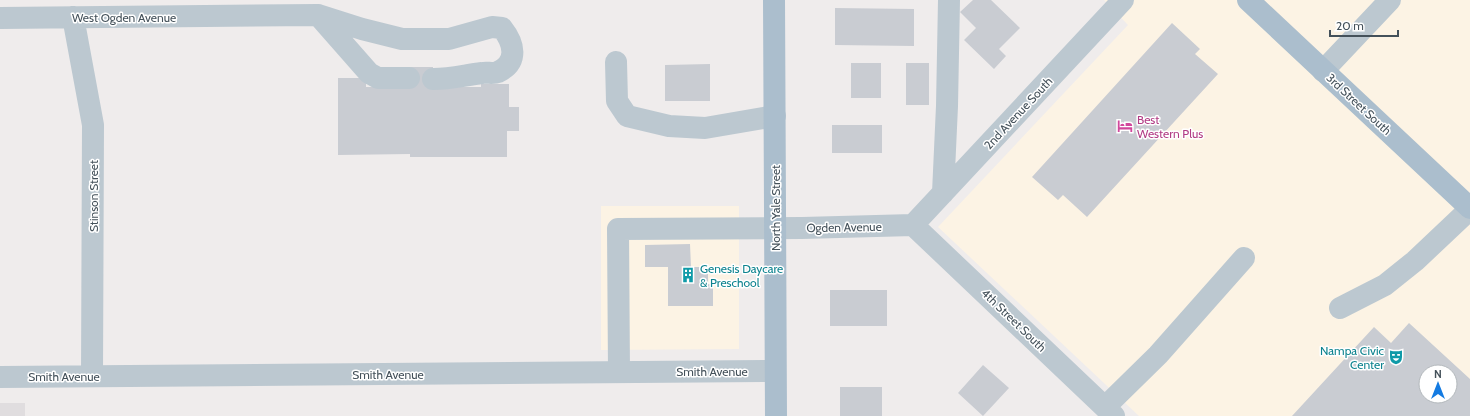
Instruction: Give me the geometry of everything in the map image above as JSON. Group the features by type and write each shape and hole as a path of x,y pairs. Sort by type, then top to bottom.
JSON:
{"main road":[{"name":"North Yale Street","path":"774,0 776,416"},
{"name":"3rd Street South","path":"1248,0 1470,209"}],"street":[{"path":"943,193 947,106 949,0"},
{"name":"2nd Avenue South","path":"913,225 1123,0"},
{"path":"1323,71 1390,0"},
{"name":"West Ogden Avenue","path":"0,18 73,17 249,8 318,15 362,29 402,39 449,39 492,27 502,28 508,36 512,44 512,55 509,64 496,73 483,73 450,79 433,79"},
{"path":"318,15 369,72 378,78 409,78"},
{"name":"Stinson Street","path":"73,17 93,125 92,376"},
{"path":"616,62 617,101 627,116 669,126 705,128 774,116"},
{"path":"1340,308 1385,285 1415,261 1470,209"},
{"name":"Ogden Avenue","path":"618,372 618,229 913,225"},
{"name":"4th Street South","path":"913,225 1109,412"},
{"path":"1109,412 1244,258"},
{"name":"Smith Avenue","path":"0,377 775,371"}],"shaded area":[{"path":"1104,0 1470,0 1470,416 1139,416 938,227 1128,25"},
{"path":"601,206 739,206 739,349 601,350"},
{"path":"0,403 25,403 25,416 0,416"}],"building":[{"path":"973,0 991,0 1020,28 999,49 1006,56 994,69 964,40 976,28 960,12"},
{"path":"835,8 914,9 914,46 835,45"},
{"name":"Best Western Plus","path":"1172,23 1200,49 1195,54 1218,74 1087,217 1063,195 1058,200 1032,177"},
{"path":"851,63 881,63 881,98 851,98"},
{"path":"906,63 929,63 929,105 906,105"},
{"path":"710,64 710,101 665,101 665,65"},
{"path":"409,67 433,67 433,87 481,87 481,84 509,84 509,107 519,107 519,131 507,131 507,157 410,157 410,154 338,155 338,78 366,78 366,87 409,87"},
{"path":"832,125 882,125 882,153 832,153"},
{"name":"Genesis Daycare & Preschool","path":"690,244 691,267 708,267 708,284 713,284 713,306 668,306 668,267 645,267 645,245"},
{"path":"830,290 887,290 887,326 830,326"},
{"name":"Nampa Civic Center","path":"1409,323 1454,364 1418,364 1418,404 1458,404 1458,368 1470,379 1470,416 1292,416 1374,327 1391,343"},
{"path":"983,365 1009,388 983,416 958,393"},
{"path":"840,387 882,387 882,416 840,416"}],"place":[{"name":"Best Western Plus","path":"1125,126"},
{"name":"Genesis Daycare & Preschool","path":"688,275"},
{"name":"Nampa Civic Center","path":"1396,357"}]}
